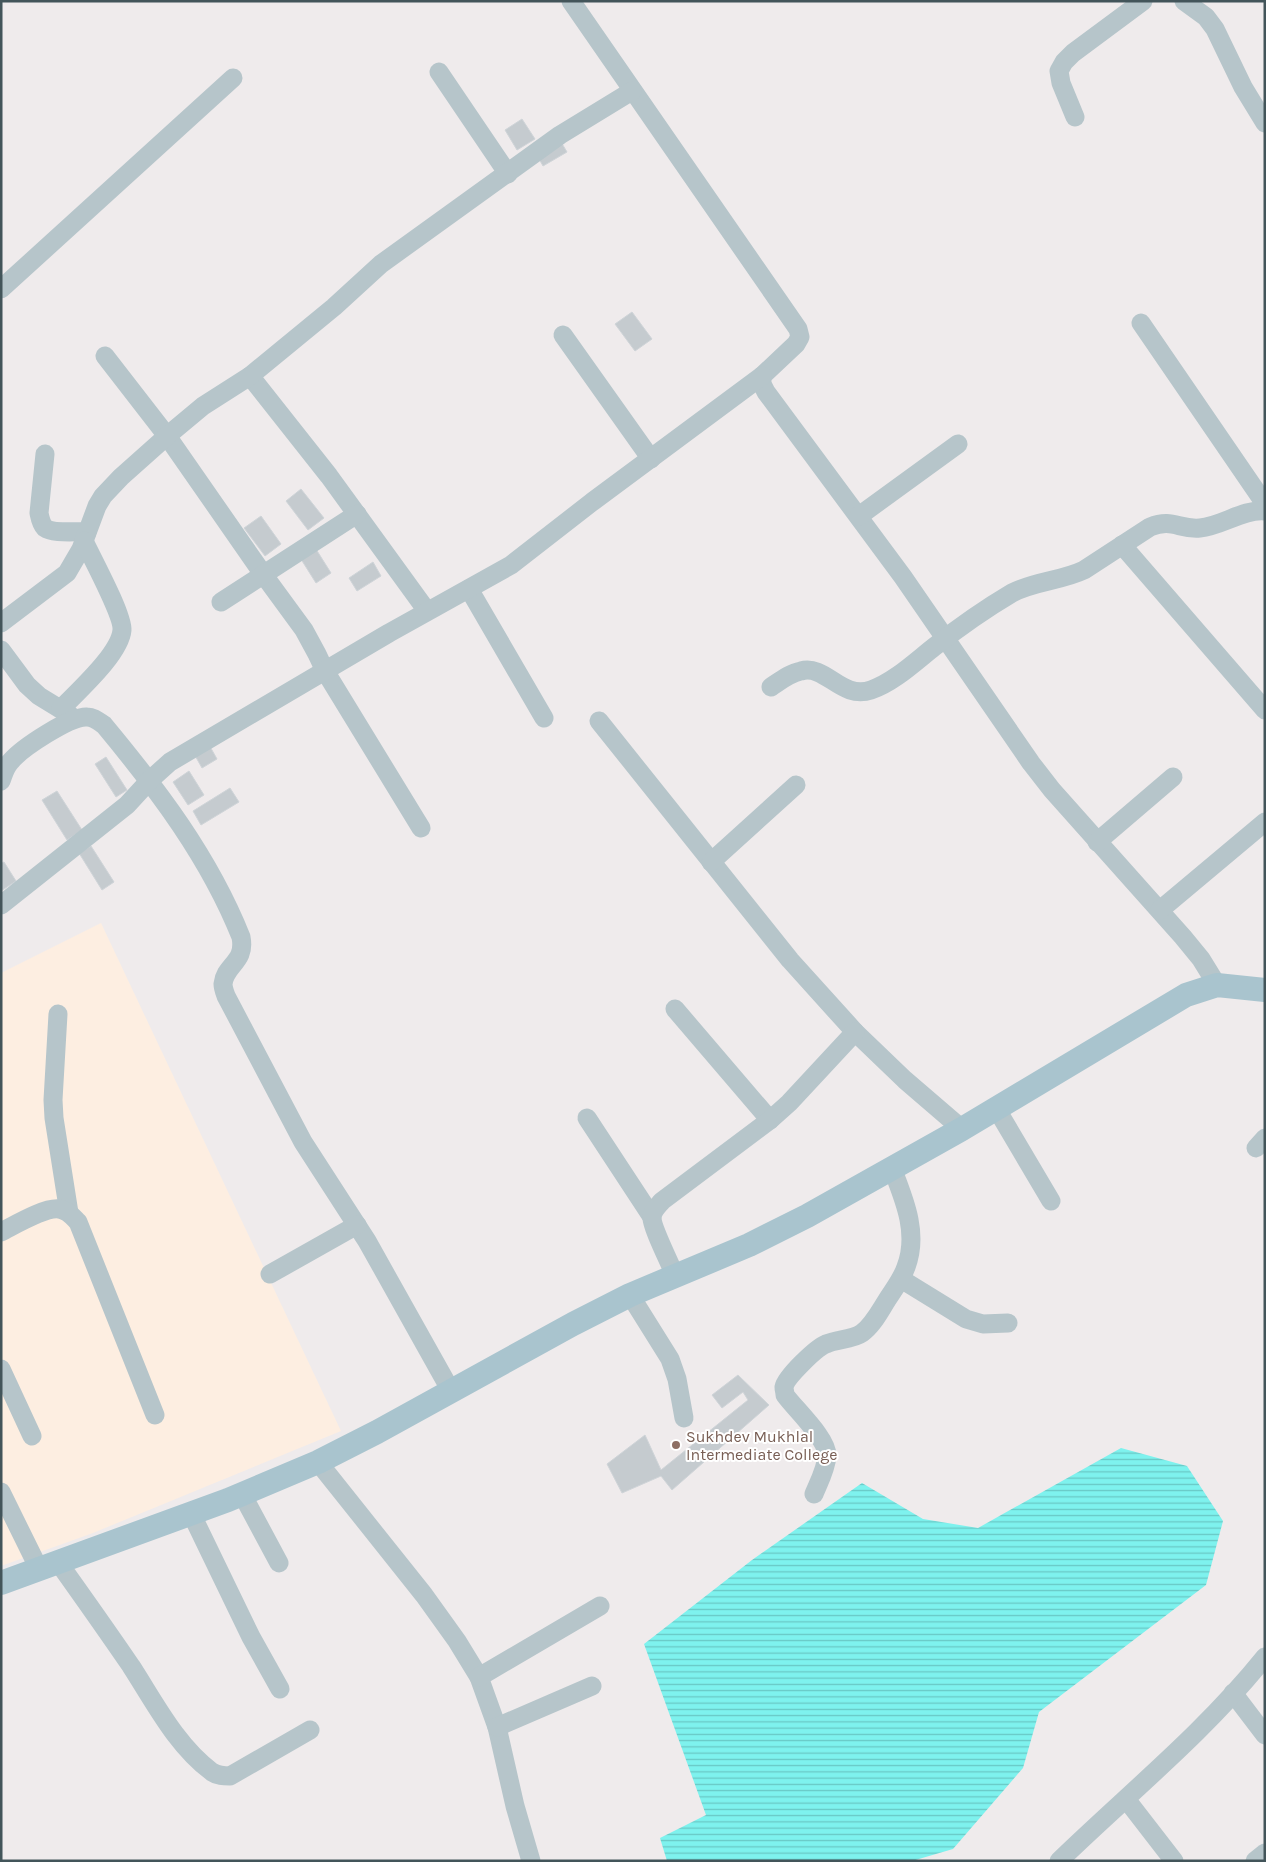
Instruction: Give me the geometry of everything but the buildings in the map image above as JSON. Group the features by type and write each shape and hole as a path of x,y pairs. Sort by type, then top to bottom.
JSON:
{"main road":[{"path":"1,1583 242,1494 318,1462 630,1295 776,1232 962,1129 1186,995 1217,985 1265,990"}],"street":[{"path":"1,905 127,805 170,762 427,611 469,590 511,565 536,548 592,502 762,376 796,344 800,337 798,329 571,1"},
{"path":"1075,117 1061,83 1059,71 1064,62 1073,53 1143,1"},
{"path":"1184,1 1206,17 1215,29 1243,87 1265,123"},
{"path":"439,72 508,174"},
{"path":"1,289 233,78"},
{"path":"1,623 67,573 74,563 96,506 102,496 167,436 203,406 250,376 334,307 382,264 560,135 632,91"},
{"path":"1141,323 1265,504"},
{"path":"563,335 651,459"},
{"path":"105,356 167,436 304,630 318,654 325,671 421,828"},
{"path":"250,376 357,514 427,611"},
{"path":"762,376 762,384 766,392 859,516 1031,763 1097,842 1160,910 1201,959 1217,985"},
{"path":"859,516 958,444"},
{"path":"45,454 39,513 41,522 53,532 85,536"},
{"path":"770,687 802,670 811,670 848,690 870,690 882,685 945,638 1011,594 1025,587 1074,575 1150,527 1161,523 1172,523 1187,528 1201,528 1259,510 1265,511"},
{"path":"221,602 357,514"},
{"path":"1,781 5,769 20,752 64,723 68,714 120,642 122,629 119,615 85,536"},
{"path":"1122,545 1265,710"},
{"path":"469,590 544,718"},
{"path":"1,650 27,685 39,696 68,714 96,719 104,725 150,780 202,858 241,937 243,948 226,975 223,985 226,996 303,1142 390,1280 451,1392"},
{"path":"599,721 790,960 855,1032 905,1080 962,1129"},
{"path":"1097,842 1172,776"},
{"path":"711,862 796,785"},
{"path":"1160,910 1265,822"},
{"path":"675,1009 770,1120"},
{"path":"58,1014 53,1100 54,1118 69,1213"},
{"path":"652,1217 655,1209 662,1201 770,1120 805,1088 855,1032"},
{"path":"996,1108 1051,1201"},
{"path":"586,1118 652,1217 676,1276"},
{"path":"814,1494 825,1463 827,1454 825,1445 785,1395 784,1387 789,1379 823,1345 861,1334 867,1329 907,1266 910,1255 911,1226 906,1203 892,1168"},
{"path":"1,1232 49,1210 59,1209 69,1213 78,1222 155,1415"},
{"path":"270,1274 357,1225"},
{"path":"900,1279 966,1319 983,1324 1008,1323"},
{"path":"630,1295 670,1359 677,1379 684,1418"},
{"path":"1,1369 32,1436"},
{"path":"318,1462 424,1595 457,1640 479,1678 497,1727 515,1806 532,1861"},
{"path":"1,1492 48,1566 125,1658 180,1740 213,1773 221,1776 230,1776 310,1730"},
{"path":"242,1494 279,1563"},
{"path":"191,1513 251,1637 280,1689"},
{"path":"479,1678 600,1606"},
{"path":"1059,1861 1160,1769 1233,1694 1265,1657"},
{"path":"497,1727 592,1686"},
{"path":"1233,1694 1265,1735"},
{"path":"1126,1799 1174,1861"},
{"path":"1255,1861 1265,1853"}],"shaded area":[{"path":"101,923 341,1431 93,1533 1,1566 1,973"}],"water":[{"path":"1121,1448 1187,1466 1223,1521 1206,1585 1039,1712 1023,1768 953,1849 912,1861 667,1861 660,1838 706,1815 644,1644 752,1560 862,1483 923,1519 978,1528"}],"place":[{"name":"Sukhdev Mukhlal Intermediate College","path":"676,1445"}]}
